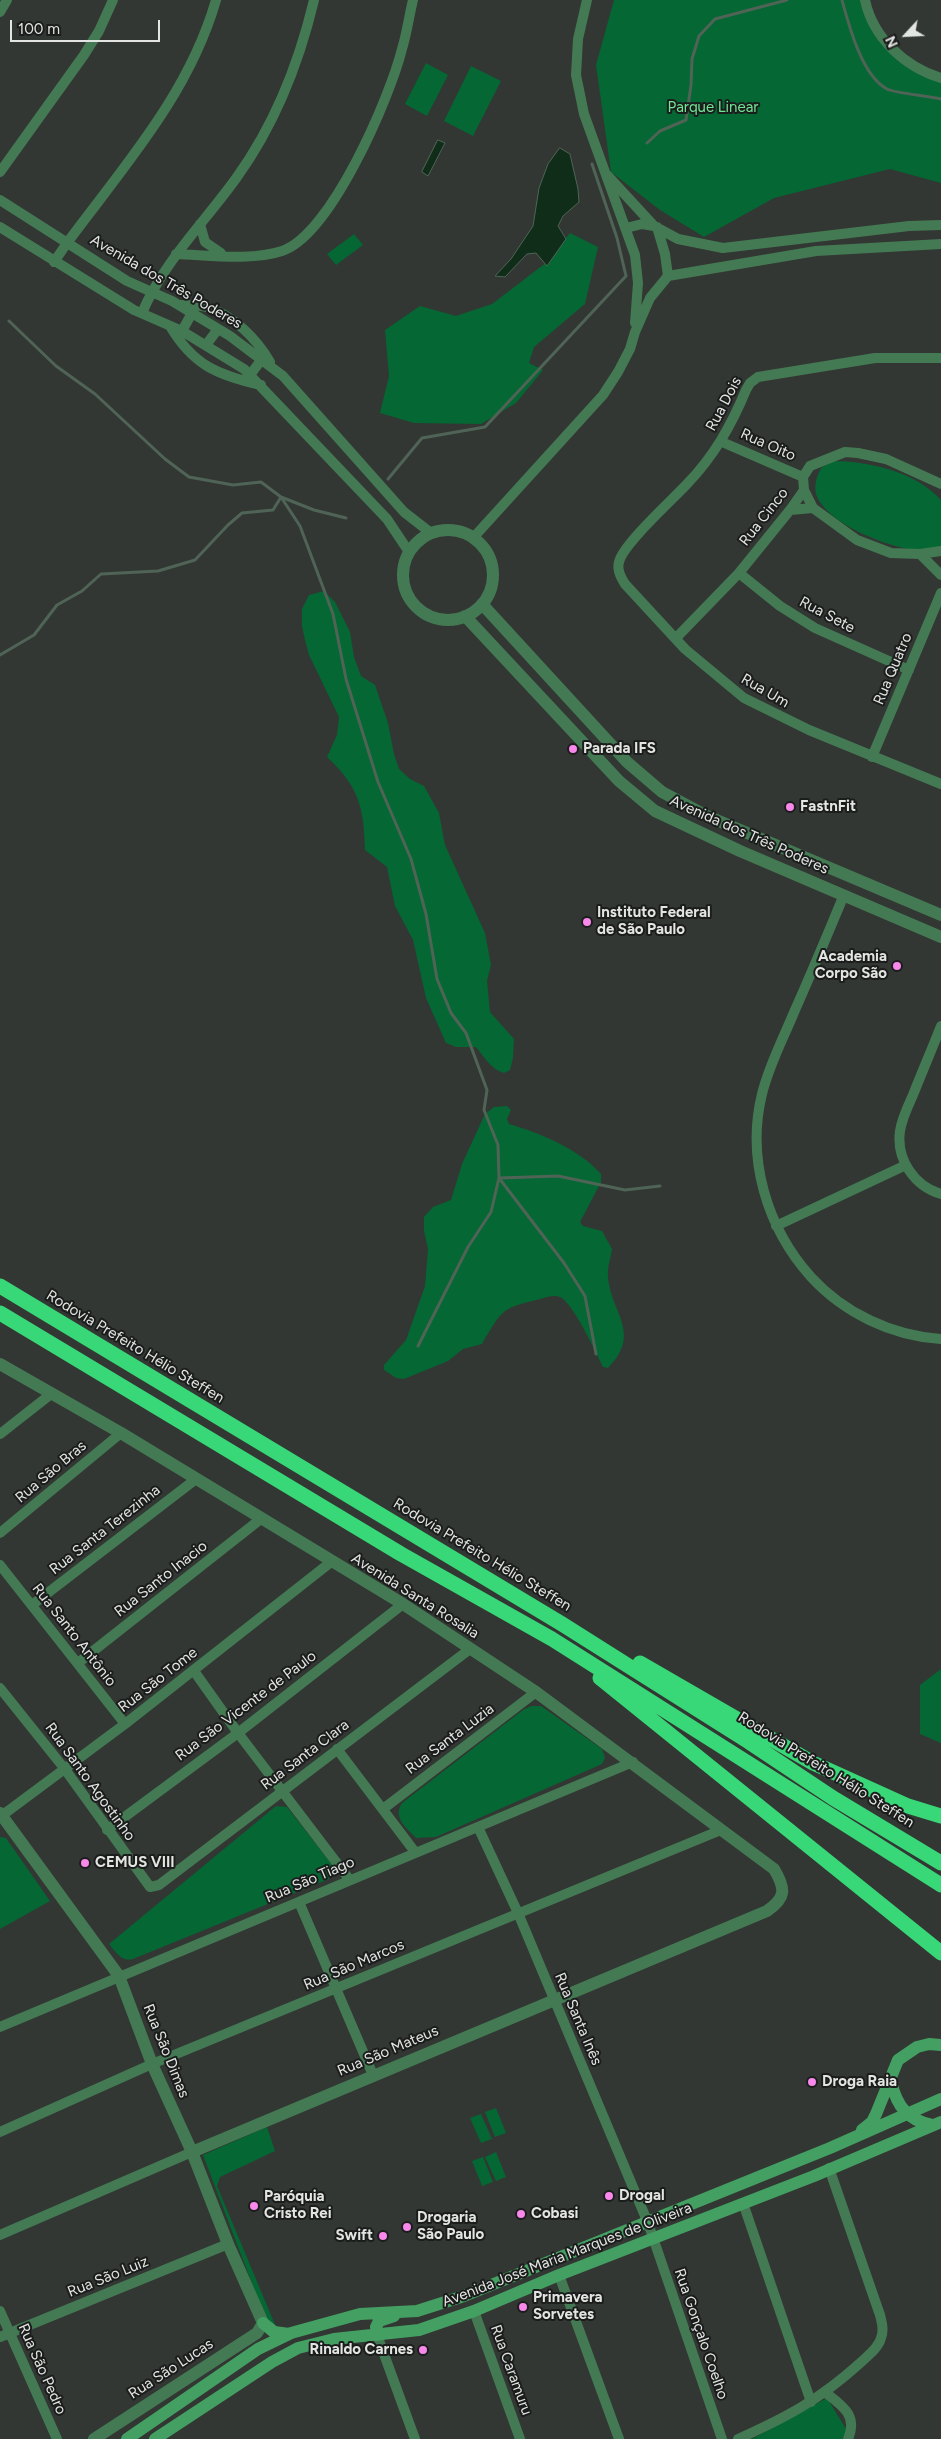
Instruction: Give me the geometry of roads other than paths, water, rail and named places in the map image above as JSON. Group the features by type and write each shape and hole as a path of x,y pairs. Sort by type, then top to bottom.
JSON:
{"highway":[{"name":"Rodovia Prefeito Hélio Steffen","path":"0,1286 562,1624 750,1742 833,1798 941,1863"},
{"path":"0,1313 401,1554 552,1639 941,1885"},
{"path":"562,1624 660,1673 813,1763 908,1806 941,1816"},
{"path":"552,1639 941,1953"}],"main road":[{"path":"849,2138 872,2122 891,2082 894,2068 906,2053 929,2044 941,2045"},
{"path":"891,2082 894,2097 907,2115 920,2123 936,2124"},
{"path":"849,2138 941,2099"},
{"name":"Avenida José Maria Marques de Oliveira","path":"155,2439 272,2362 298,2348 334,2339 419,2330 438,2322 474,2312 559,2275 743,2203 936,2124"},
{"name":"Avenida José Maria Marques de Oliveira","path":"127,2439 259,2348 291,2333 360,2314 412,2312 464,2296 648,2223 849,2138"},
{"path":"438,2322 471,2304 470,2299 464,2296"},
{"path":"377,2335 377,2323 381,2319 412,2312"},
{"path":"263,2323 274,2332 291,2333"},
{"path":"259,2348 264,2333 263,2323"}],"street":[{"path":"0,12 7,0"},
{"path":"0,172 84,55 99,31 113,0"},
{"path":"54,262 173,99 198,50 216,0"},
{"path":"142,313 151,292 176,254 237,176 276,110 305,37 314,0"},
{"path":"176,254 266,254 283,251 306,237 330,206 375,122 402,49 413,0"},
{"path":"587,0 578,39 576,75 584,114 626,228 637,268 635,332"},
{"path":"865,0 868,13 884,40 907,62 941,78"},
{"path":"607,175 655,226 678,239 723,248 909,226 941,225"},
{"name":"Avenida dos Três Poderes","path":"0,200 127,281 192,313 262,359 275,370 404,512 431,533"},
{"path":"200,224 206,242 224,255"},
{"path":"626,228 642,224 655,226"},
{"path":"655,226 665,254 668,276"},
{"path":"0,227 54,262 142,313 182,331 206,345 250,375 262,385 387,519 409,552"},
{"path":"473,538 603,395 630,349 635,332 650,298 668,276 816,251 941,244"},
{"path":"178,305 209,308 231,320 252,337 275,370"},
{"path":"182,331 192,313"},
{"path":"170,326 186,350 211,369 233,379 262,385"},
{"path":"206,345 218,329"},
{"name":"Rua Dois","path":"618,565 630,546 690,482 722,442 746,390 758,377 874,358 941,358"},
{"path":"250,375 262,359"},
{"name":"Rua Oito","path":"722,442 803,477"},
{"name":"Rua Cinco","path":"676,638 739,573 790,510 804,490 803,477 810,466 845,452 886,459 941,484"},
{"path":"804,490 812,508 857,540 891,553 920,554 941,551"},
{"path":"790,510 812,508"},
{"path":"453,530 473,538 484,548 491,562 493,577 490,592 482,604 465,616 452,620 438,619 425,614 406,593 403,579 404,565 409,552 418,541 431,533 453,530"},
{"path":"920,554 941,574"},
{"name":"Rua Um","path":"618,565 619,574 625,584 676,638 713,674 752,703 809,730 941,784"},
{"name":"Rua Sete","path":"739,573 780,606 815,628 909,670"},
{"name":"Rua Quatro","path":"872,756 941,593"},
{"name":"Avenida dos Três Poderes","path":"482,604 627,762 662,792 706,816 941,915"},
{"name":"Avenida dos Três Poderes","path":"465,616 638,799 676,822 941,937"},
{"path":"844,895 767,1077 762,1094 757,1128 758,1161 764,1194 776,1226 804,1269 841,1303 886,1327 920,1337 941,1339"},
{"path":"941,1026 902,1123 900,1149 906,1165 923,1185 941,1194"},
{"path":"776,1226 906,1165"},
{"name":"Avenida Santa Rosalia","path":"0,1364 121,1433 403,1604 536,1692 633,1762 774,1869 780,1879 783,1892"},
{"path":"0,1434 51,1394"},
{"name":"Rua São Bras","path":"0,1533 121,1433"},
{"name":"Rua Santa Terezinha","path":"32,1605 196,1479"},
{"name":"Rua Santo Inacio","path":"78,1663 262,1518"},
{"name":"Rua São Tome","path":"1,1815 125,1724 331,1562"},
{"name":"Rua Santo Antônio","path":"0,1565 4,1579 32,1605 125,1724"},
{"name":"Rua São Vicente de Paulo","path":"107,1830 238,1733 403,1604"},
{"name":"Rua Santa Clara","path":"159,1885 470,1649"},
{"path":"194,1670 238,1733 349,1879"},
{"name":"Rua Santo Agostinho","path":"0,1688 64,1768 150,1888 159,1885"},
{"name":"Rua Santa Luzia","path":"383,1809 536,1692"},
{"path":"337,1750 415,1852"},
{"name":"Rua São Tiago","path":"0,2027 299,1902 349,1879 633,1762"},
{"name":"Rua São Dimas","path":"1,1815 119,1976 152,2064 192,2152 228,2244 263,2323"},
{"name":"Rua Santa Inês","path":"478,1827 518,1913 653,2238"},
{"name":"Rua São Marcos","path":"0,2132 152,2064 721,1830"},
{"name":"Rua São Mateus","path":"0,2235 373,2075 766,1911 778,1904 783,1892"},
{"path":"299,1902 373,2075"},
{"path":"738,2439 790,2415 826,2393 875,2349 881,2338 883,2326 830,2168"},
{"path":"743,2203 811,2402"},
{"name":"Rua Gonçalo Coelho","path":"653,2238 722,2439"},
{"name":"Rua São Luiz","path":"4,2335 228,2244"},
{"path":"559,2275 619,2439"},
{"name":"Rua São Pedro","path":"0,2311 4,2335 57,2439"},
{"name":"Rua Caramuru","path":"474,2312 520,2439"},
{"name":"Rua São Lucas","path":"94,2439 257,2333 263,2323"},
{"path":"377,2335 415,2439"},
{"path":"826,2393 847,2410 850,2415 852,2430 848,2439"}],"waterway":[{"path":"647,143 660,131 686,120 691,85 692,59 699,36 715,19 787,0"},
{"path":"842,0 858,49 870,73 878,83 887,89 941,99"},
{"path":"388,479 422,438 485,427 626,276 617,238 592,164"},
{"path":"0,655 34,635 57,605 82,591 101,574 158,571 195,560 242,513 273,510 281,497 261,482 233,485 189,477 165,459 95,394 56,366 9,321"},
{"path":"346,518 314,510 281,497 300,526 333,614 346,679 378,782 411,859 426,914 437,979 451,1013 466,1033 487,1090 484,1110 498,1145 499,1178 491,1212 468,1247 418,1346"},
{"path":"500,1178 558,1176 625,1190 660,1186"},
{"path":"499,1178 564,1263 585,1296 596,1354"}],"place":[{"name":"Parada IFS","path":"573,749"},
{"name":"FastnFit","path":"790,807"},
{"name":"Instituto Federal de São Paulo","path":"587,922"},
{"name":"Academia Corpo São","path":"897,966"},
{"name":"CEMUS VIII","path":"85,1863"},
{"name":"Droga Raia","path":"812,2082"},
{"name":"Drogal","path":"609,2196"},
{"name":"Paróquia Cristo Rei","path":"254,2206"},
{"name":"Cobasi","path":"521,2214"},
{"name":"Drogaria São Paulo","path":"407,2227"},
{"name":"Swift","path":"383,2236"},
{"name":"Primavera Sorvetes","path":"523,2307"},
{"name":"Rinaldo Carnes","path":"423,2350"}],"park label":[{"name":"Parque Linear","path":"713,108"}]}
